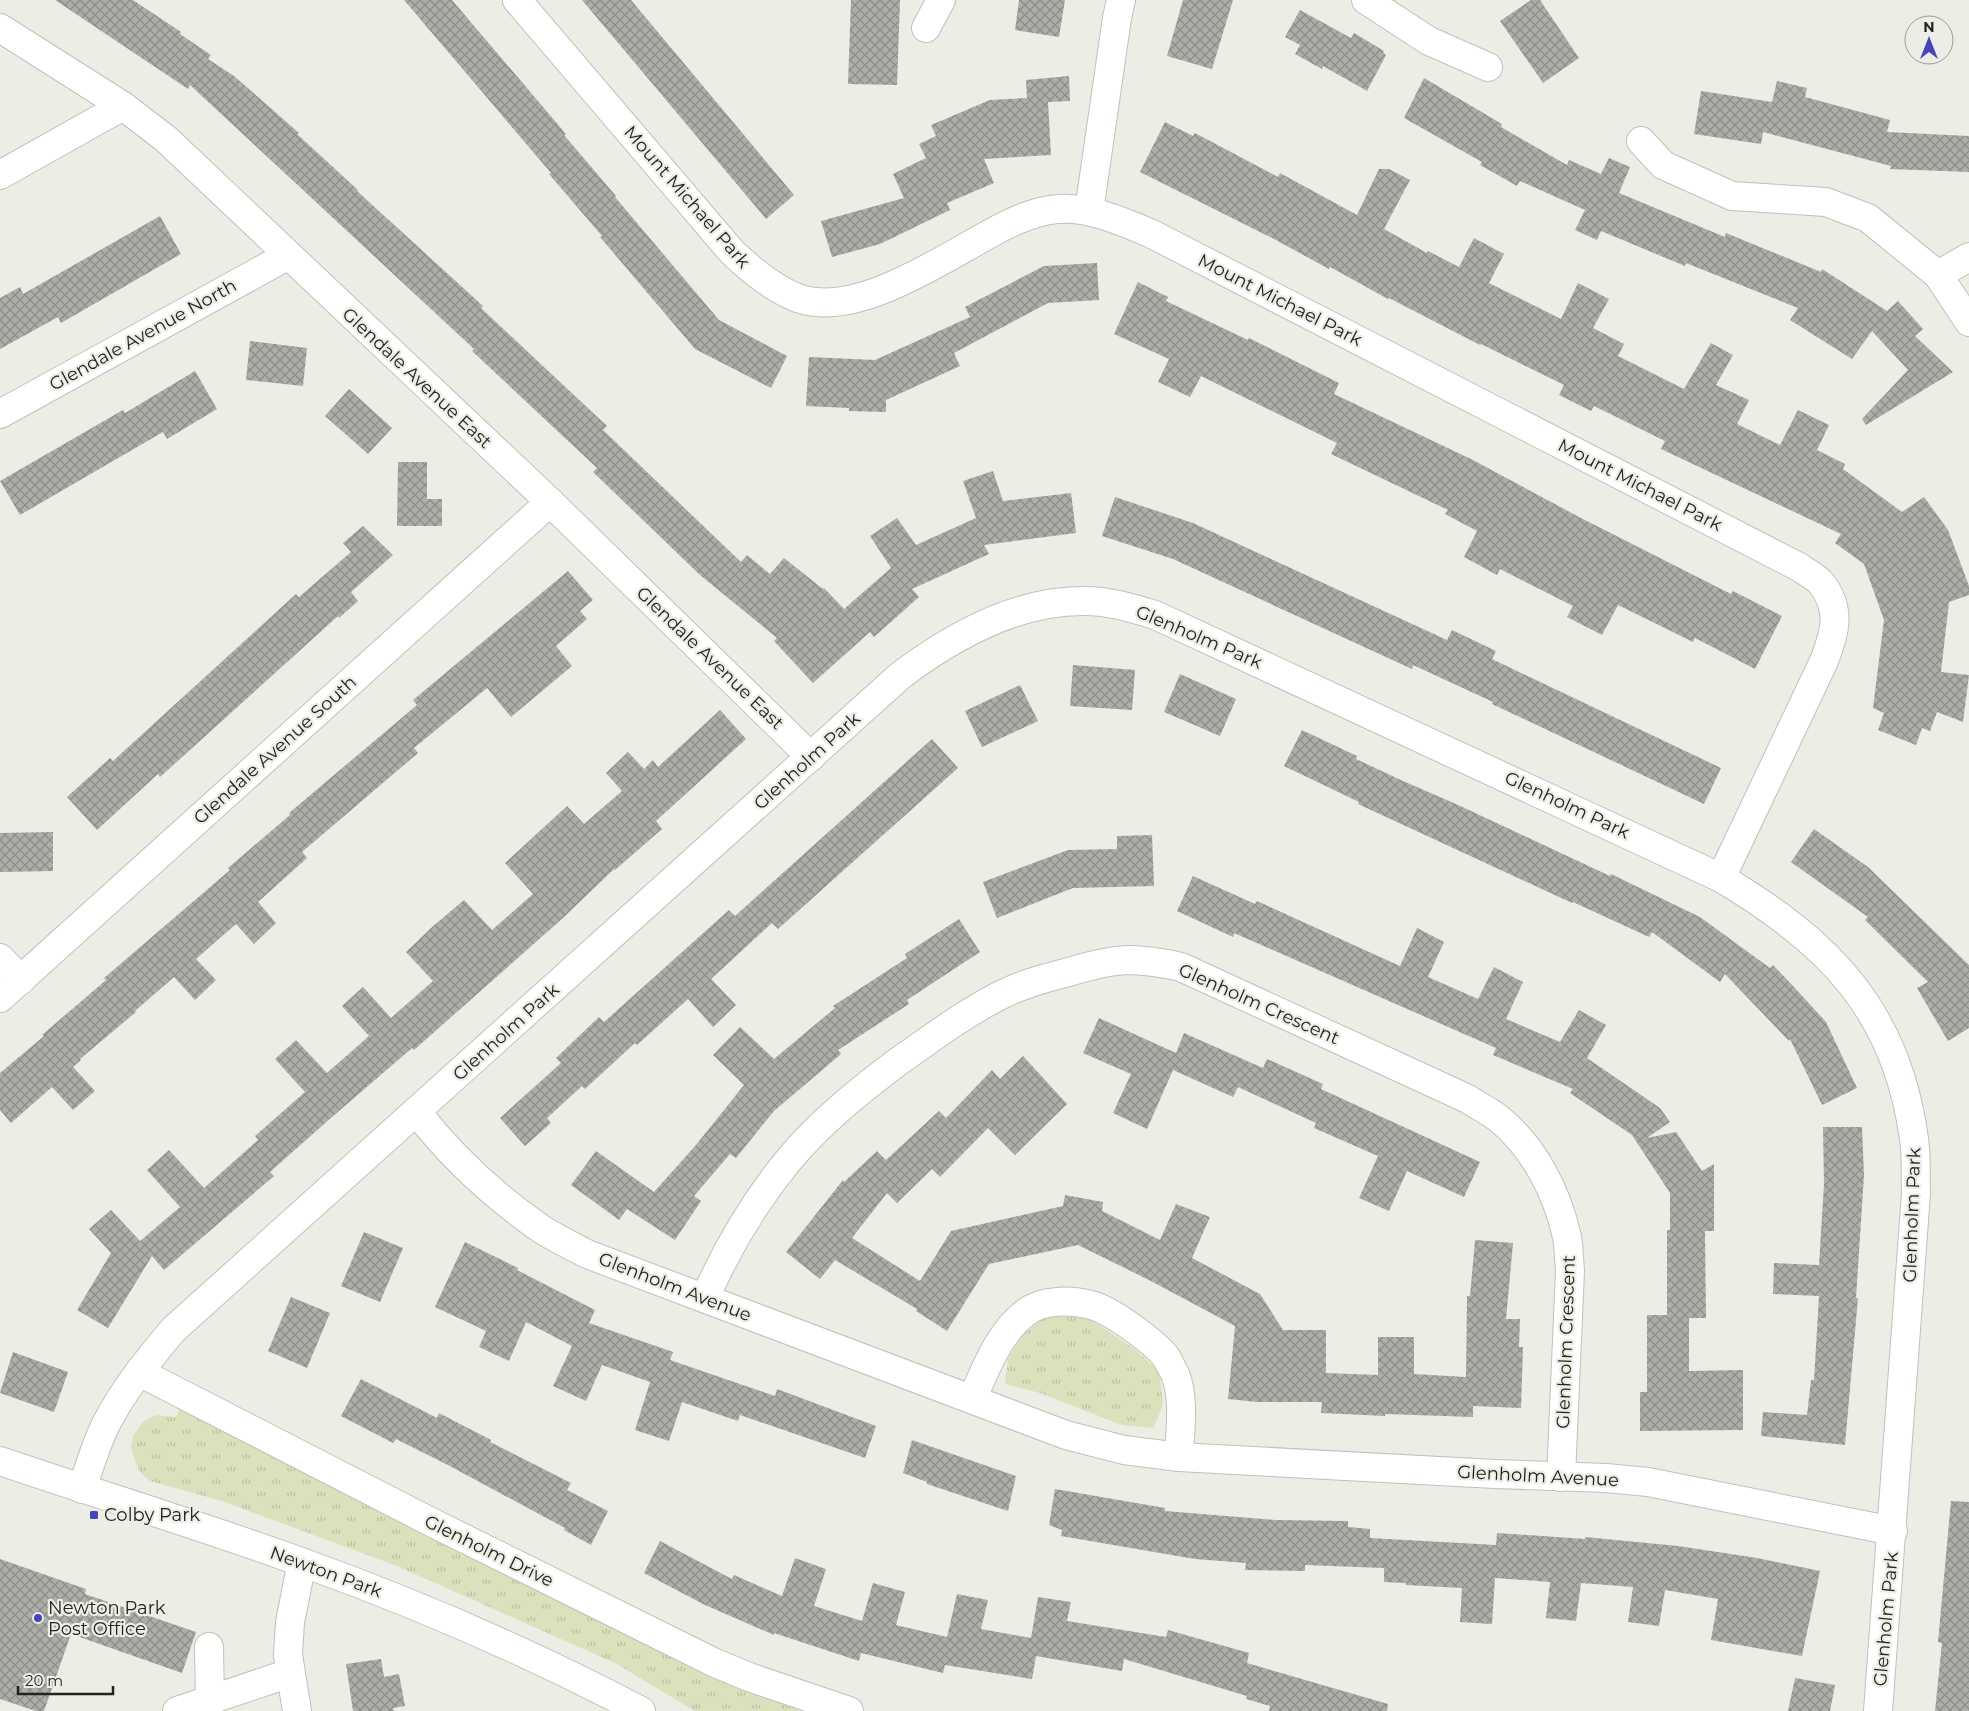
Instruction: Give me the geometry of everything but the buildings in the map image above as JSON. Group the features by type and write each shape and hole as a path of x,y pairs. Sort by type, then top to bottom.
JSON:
{"street":[{"name":"Mount Michael Park","path":"517,0 732,252 755,274 804,300 825,302 852,299 880,290 916,274 1004,226 1058,209 1089,211 1150,233 1799,567 1820,582 1831,600 1836,619 1832,640 1824,661 1721,878"},
{"path":"926,28 941,0"},
{"path":"1089,211 1121,0"},
{"path":"1366,0 1429,41 1488,67"},
{"name":"Glendale Avenue East","path":"0,28 123,106 166,140 550,502 811,757"},
{"path":"0,176 123,106"},
{"path":"1641,140 1664,165 1732,196 1826,202 1868,218 1938,275 1969,322"},
{"name":"Glendale Avenue North","path":"0,414 287,256"},
{"path":"1938,275 1969,256"},
{"name":"Glendale Avenue South","path":"0,998 550,502"},
{"name":"Glenholm Park","path":"82,1489 105,1426 122,1396 173,1330 901,675 932,651 972,630 1012,613 1049,605 1084,601 1117,604 1155,615 1721,878 1776,914 1817,947 1853,985 1878,1022 1895,1059 1906,1093 1915,1141 1916,1193 1878,1711"},
{"path":"0,958 21,980"},
{"name":"Glenholm Crescent","path":"705,1298 740,1226 787,1162 818,1129 861,1089 919,1047 963,1016 1002,994 1042,980 1085,967 1130,960 1172,965 1181,967 1468,1099 1498,1119 1525,1146 1543,1172 1558,1205 1568,1238 1570,1271 1561,1476"},
{"name":"Glenholm Avenue","path":"417,1112 450,1150 490,1190 538,1227 587,1254 1066,1435 1124,1450 1179,1457 1606,1478 1648,1482 1892,1531"},
{"path":"972,1400 993,1355 1010,1328 1026,1311 1046,1304 1061,1302 1093,1306 1118,1318 1166,1357 1175,1375 1180,1398 1179,1457"},
{"name":"Glenholm Drive","path":"139,1372 431,1522 714,1662 749,1677 849,1711"},
{"name":"Newton Park","path":"0,1461 302,1562 491,1637 586,1682 641,1711"},
{"path":"297,1711 288,1655 290,1622 302,1562"},
{"path":"209,1648 210,1701"},
{"path":"177,1711 290,1673"}],"green space":[{"path":"1044,1317 1087,1317 1133,1348 1159,1371 1163,1405 1153,1428 1122,1425 1040,1393 1005,1384 1008,1358 1021,1337"},
{"path":"180,1409 485,1560 641,1641 720,1679 802,1711 695,1711 615,1663 397,1566 222,1501 150,1481 139,1471 131,1448 133,1436 143,1422 156,1415 176,1417"}],"place":[{"name":"Colby Park","path":"94,1515"},
{"name":"Newton Park Post Office","path":"38,1618"}]}
